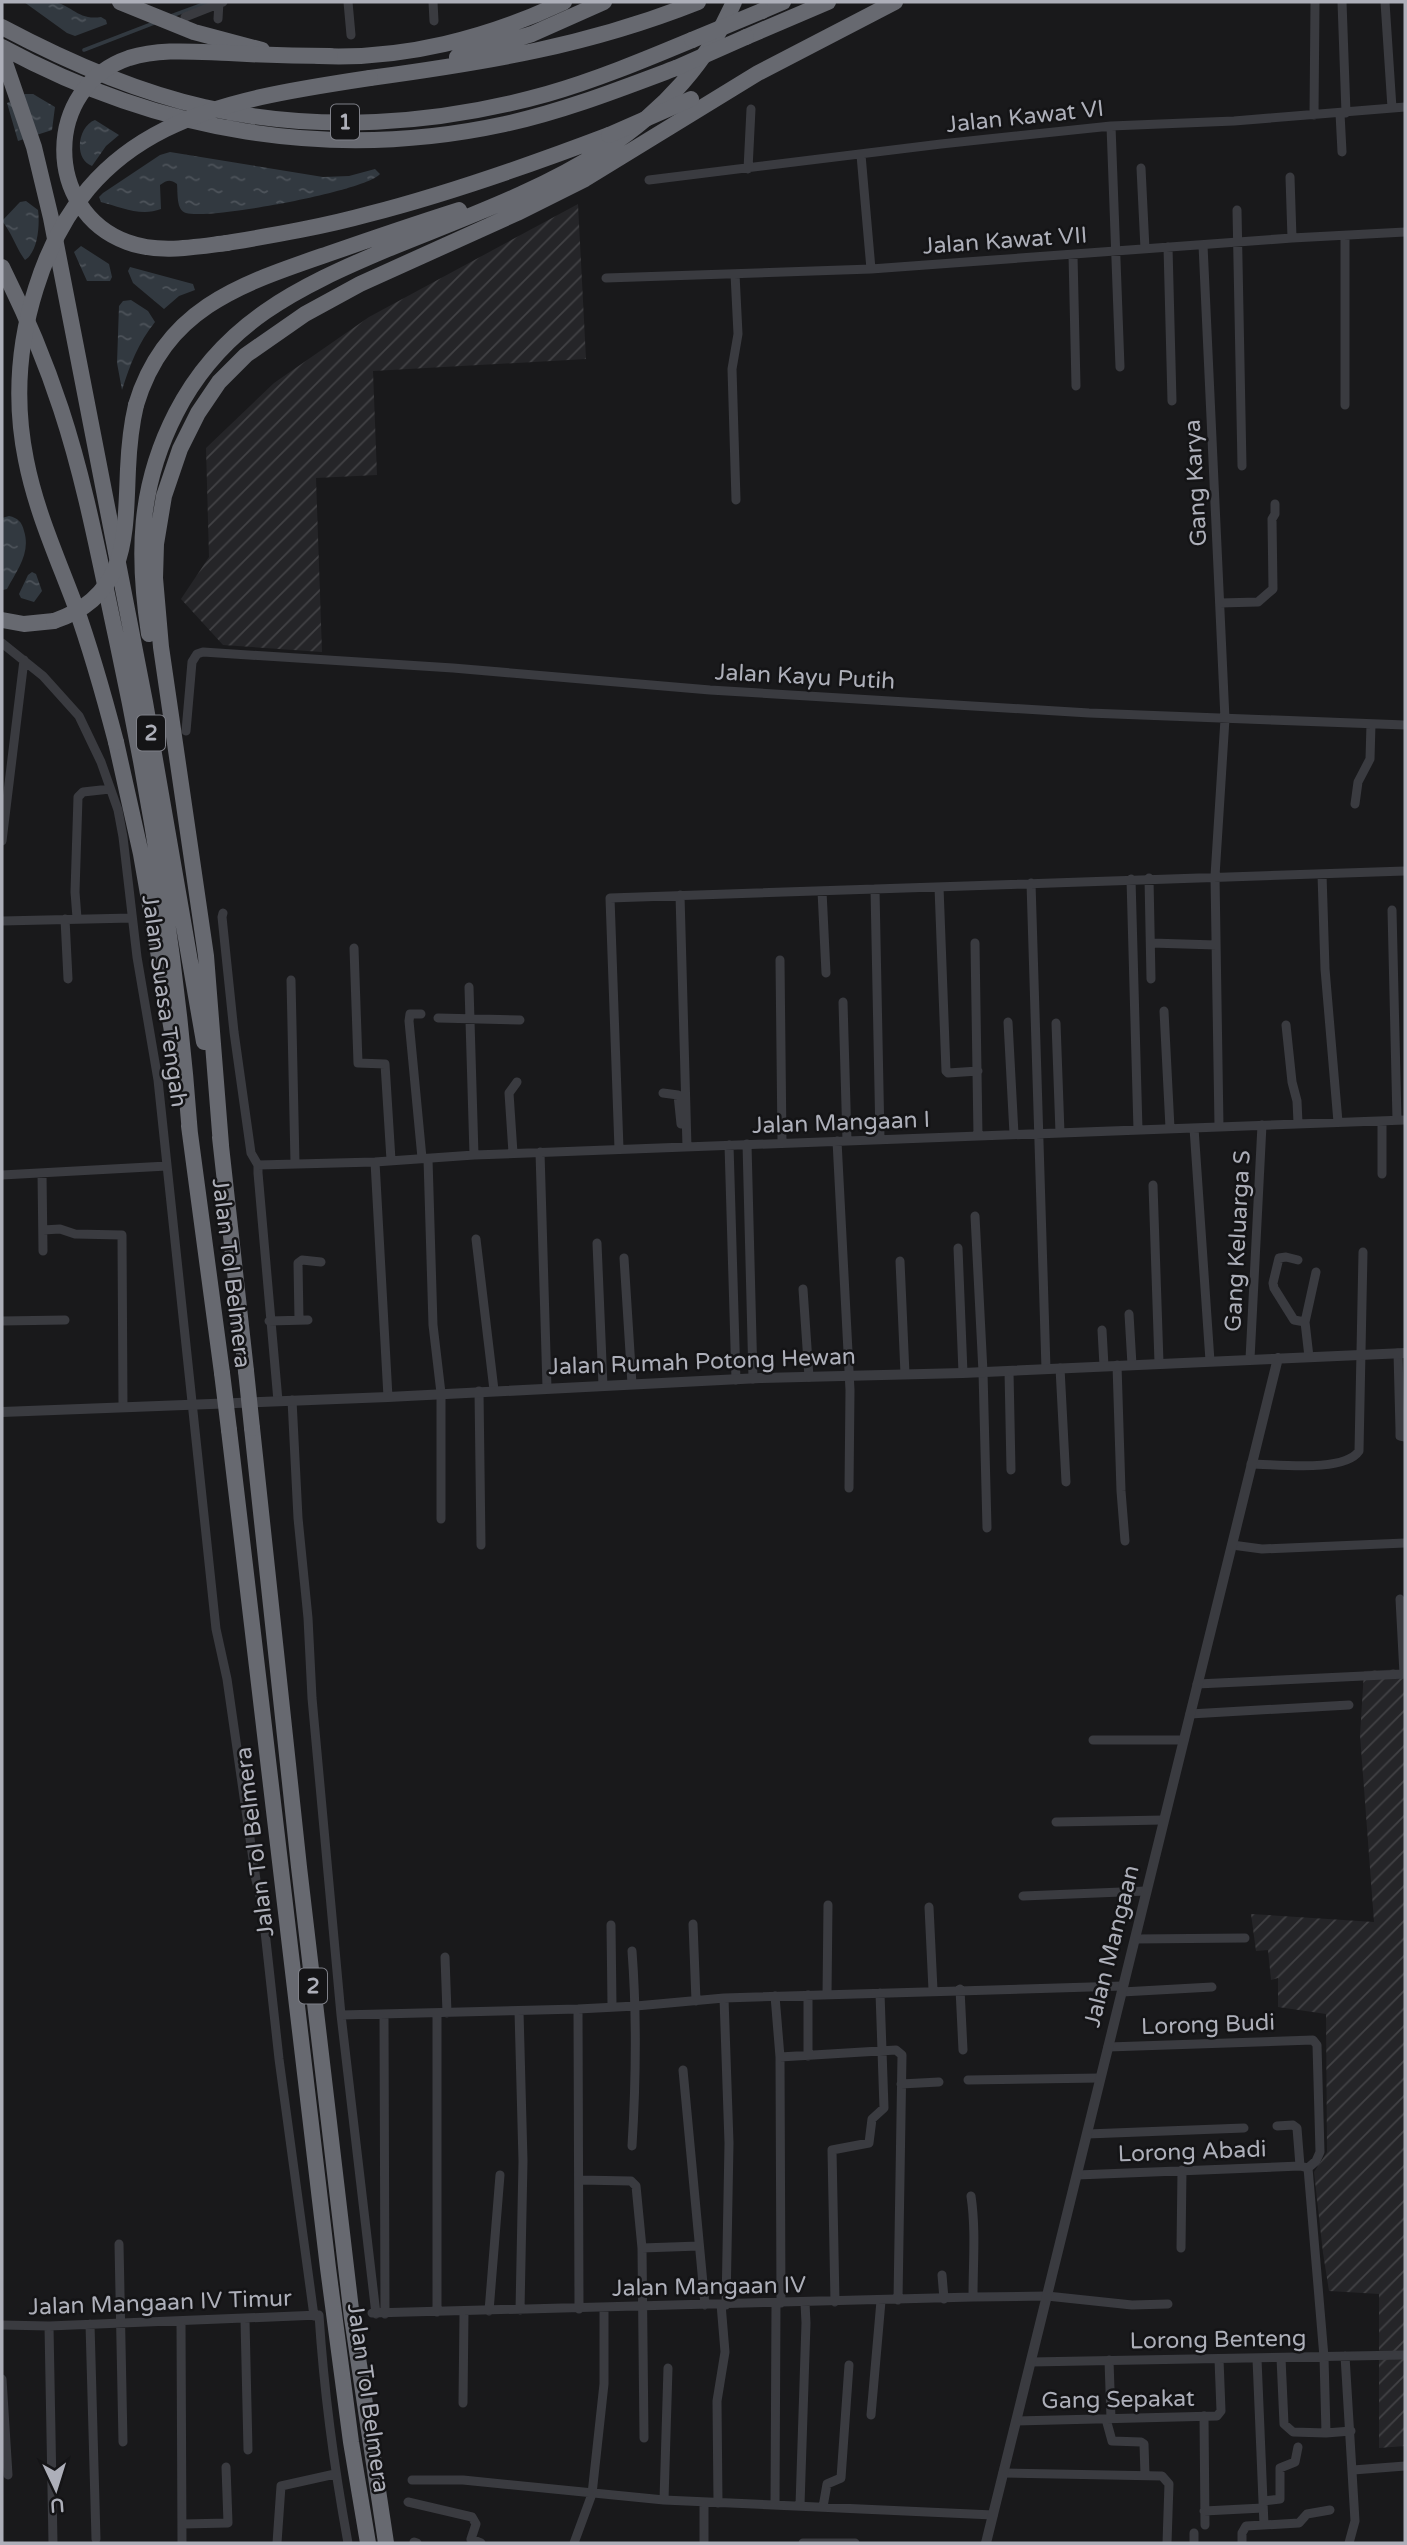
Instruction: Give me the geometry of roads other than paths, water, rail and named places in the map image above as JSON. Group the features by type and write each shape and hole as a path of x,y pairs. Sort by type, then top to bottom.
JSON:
{"highway":[{"path":"120,2 174,25 228,42 282,53 330,56"},
{"path":"564,2 511,25 471,38 416,49 330,56 180,52 144,54 128,59 105,71 77,100 64,135 66,172 82,206 101,228 128,243 155,248 188,248 333,223 418,201 609,141 691,106 894,2"},
{"path":"370,78 496,47 604,2"},
{"path":"190,1134 141,854 117,742 93,659 35,497 20,426 18,388 23,341 49,251 70,212 98,177 129,150 167,127 216,108 249,99 494,60 573,43 640,24 698,2"},
{"path":"2,620 39,624 68,617 92,602 110,579 117,566 125,534 131,428 143,382 162,349 186,322 228,292 259,278 526,186 575,166 652,115 695,68 734,2"},
{"name":"1","path":"2,27 48,51 120,81 194,104 260,116 357,123 444,116 515,102 595,78 783,2"},
{"name":"1","path":"2,47 95,90 199,124 246,133 340,141 415,139 506,124 578,103 676,68 828,2"},
{"name":"2","path":"2,54 34,147 72,323 170,835 221,1145"},
{"path":"221,1145 206,956 161,646 155,578 156,544 164,496 173,465 188,432 219,382 246,355 284,327 360,284 585,179 691,106"},
{"path":"193,864 151,644 141,566 142,526 150,479 168,428 180,405 208,362 225,344 269,307 290,294 338,270 539,187 575,169 609,141"},
{"name":"2","path":"2,267 48,371 85,491 135,727 162,882 177,983 190,1134"},
{"name":"Jalan Tol Belmera","path":"190,1134 229,1430 328,2269 351,2442 368,2543"},
{"name":"Jalan Tol Belmera","path":"221,1145 299,1867 352,2318 386,2543"}],"street":[{"path":"185,17 220,2 218,19"},
{"path":"348,2 351,35"},
{"path":"433,2 435,21"},
{"path":"1314,115 1315,2"},
{"path":"1342,2 1342,152"},
{"path":"1385,2 1392,108"},
{"name":"Jalan Kawat VI","path":"649,180 1111,126 1314,115 1405,107"},
{"path":"748,169 751,109"},
{"path":"1111,126 1120,368"},
{"path":"861,156 871,269"},
{"path":"1141,168 1145,248"},
{"path":"1290,177 1292,238"},
{"path":"1237,210 1242,466"},
{"name":"Jalan Kawat VII","path":"606,278 871,269 1405,232"},
{"path":"1345,236 1345,405"},
{"name":"Gang Karya","path":"1203,245 1226,719 1215,876 1219,1127"},
{"path":"1168,247 1172,401"},
{"path":"1073,255 1076,386"},
{"path":"735,274 738,334 732,369 736,500"},
{"path":"1220,603 1258,602 1273,589 1272,524 1275,504"},
{"name":"Jalan Suasa Tengah","path":"2,643 43,676 79,716 101,762 123,837 132,918 158,1080 190,1405 216,1629 227,1679 256,1880 262,1904 283,2085 317,2316 335,2474 348,2543"},
{"name":"Jalan Kayu Putih","path":"186,731 192,662 197,654 203,652 505,672 710,690 1089,713 1405,724"},
{"path":"2,841 24,660"},
{"path":"1355,804 1358,782 1370,760 1371,723"},
{"path":"77,918 75,892 78,797 83,792 110,789"},
{"path":"619,1149 610,898 1405,871"},
{"path":"1322,874 1325,969 1338,1122"},
{"path":"1149,878 1151,979"},
{"path":"1131,879 1138,1130"},
{"path":"1031,883 1041,1133 1046,1369"},
{"path":"939,887 946,1071 978,1071"},
{"path":"874,889 880,1139"},
{"path":"822,891 827,973"},
{"path":"680,895 685,1147"},
{"path":"1392,910 1401,1120"},
{"path":"223,913 233,1032 251,1153 258,1165 269,1321 278,1401"},
{"path":"2,921 132,918"},
{"path":"65,919 68,979"},
{"path":"975,943 978,1136"},
{"path":"1133,950 1216,945"},
{"path":"354,948 358,1063 385,1065 391,1160"},
{"path":"780,960 782,1143"},
{"path":"291,980 295,1163"},
{"path":"469,988 474,1155"},
{"path":"843,1002 842,1141 850,1375 849,1488"},
{"path":"1164,1011 1170,1129"},
{"path":"421,1014 410,1014 409,1021 425,1159 433,1325 441,1393 441,1519"},
{"path":"438,1018 520,1020"},
{"path":"1008,1022 1014,1134"},
{"path":"1056,1023 1060,1133"},
{"path":"1286,1025 1298,1123"},
{"path":"513,1153 509,1093 517,1082"},
{"path":"663,1093 675,1093 679,1098 685,1147"},
{"name":"Jalan Mangaan I","path":"258,1165 1401,1120"},
{"path":"1382,1121 1382,1174"},
{"name":"Gang Keluarga S","path":"1250,1359 1262,1125"},
{"path":"1194,1128 1210,1361"},
{"path":"747,1144 752,1379"},
{"path":"729,1145 736,1380"},
{"path":"540,1152 547,1388"},
{"path":"375,1162 388,1397"},
{"path":"2,1175 167,1166"},
{"path":"42,1173 43,1251"},
{"path":"1153,1185 1159,1363"},
{"path":"975,1216 987,1528"},
{"path":"43,1230 122,1235 123,1406"},
{"path":"476,1238 494,1390"},
{"path":"597,1243 603,1386"},
{"path":"958,1248 963,1373"},
{"path":"1251,1464 1329,1465 1356,1456 1361,1447 1363,1252"},
{"path":"1298,1259 1286,1256 1279,1258 1273,1283 1294,1320 1305,1322"},
{"path":"624,1258 632,1384"},
{"path":"269,1321 303,1320 298,1263 302,1260 321,1262"},
{"path":"900,1261 905,1374"},
{"path":"1309,1357 1305,1322 1316,1272"},
{"path":"803,1289 809,1377"},
{"path":"960,1305 979,1304"},
{"path":"1129,1314 1132,1364"},
{"path":"2,1321 65,1320"},
{"path":"1102,1330 1104,1366"},
{"path":"1402,1353 1400,1436 1405,1437"},
{"name":"Jalan Rumah Potong Hewan","path":"2,1412 1402,1353"},
{"name":"Jalan Mangaan","path":"986,2543 1278,1358"},
{"path":"1117,1365 1125,1541"},
{"path":"1060,1368 1066,1482"},
{"path":"1009,1371 1010,1470"},
{"path":"479,1391 481,1545"},
{"path":"292,1400 312,1698 341,2015 378,2314"},
{"path":"1232,1545 1262,1549 1405,1544"},
{"path":"1197,1684 1405,1674 1400,1599"},
{"path":"1190,1714 1349,1705"},
{"path":"1093,1740 1184,1740"},
{"path":"1056,1822 1164,1820"},
{"path":"1023,1896 1146,1891"},
{"path":"827,1995 828,1905"},
{"path":"929,1907 933,1990"},
{"path":"693,1924 696,2000"},
{"path":"611,1925 612,2006"},
{"path":"1135,1939 1245,1938"},
{"path":"632,1951 636,2006 636,2081 632,2146"},
{"path":"437,2312 445,1958"},
{"path":"341,2015 578,2009 724,1998 960,1989 1212,1987"},
{"path":"960,1989 963,2050"},
{"path":"880,1993 884,2108"},
{"path":"808,1995 808,2056"},
{"path":"775,1996 780,2057 775,2505"},
{"path":"718,2503 717,2401 725,2352 729,2143 724,1998"},
{"path":"578,2009 579,2309"},
{"path":"519,2011 523,2161 520,2310"},
{"path":"378,2314 384,2015"},
{"name":"Lorong Budi","path":"1108,2047 1310,2039 1318,2045 1320,2152 1316,2161 1304,2167"},
{"path":"780,2057 896,2050 902,2054 898,2300"},
{"path":"683,2070 705,2305"},
{"path":"968,2080 1100,2078"},
{"path":"835,2302 832,2150 869,2143 872,2119 901,2087 939,2082"},
{"path":"1277,2126 1293,2125 1297,2128 1304,2167 1324,2357 1326,2433"},
{"path":"1087,2134 1244,2128"},
{"name":"Lorong Abadi","path":"1077,2175 1304,2167"},
{"path":"1181,2248 1182,2170"},
{"path":"489,2311 500,2175"},
{"path":"579,2180 634,2183 642,2248 644,2438"},
{"path":"971,2196 976,2244 972,2253 973,2297"},
{"path":"119,2244 123,2442"},
{"path":"642,2248 699,2246"},
{"path":"942,2275 944,2299"},
{"name":"Jalan Mangaan IV","path":"378,2314 1047,2296 1132,2305 1168,2304"},
{"path":"871,2415 881,2301"},
{"path":"800,2505 805,2303"},
{"path":"574,2543 592,2494 604,2384 604,2308"},
{"path":"463,2403 464,2312"},
{"name":"Jalan Mangaan IV Timur","path":"2,2325 49,2326 317,2316"},
{"path":"245,2320 248,2450"},
{"path":"181,2322 182,2543"},
{"path":"90,2324 96,2539"},
{"path":"49,2326 53,2543"},
{"name":"Lorong Benteng","path":"1031,2362 1405,2355"},
{"path":"1345,2356 1355,2521 1349,2543"},
{"path":"1281,2358 1284,2424 1293,2432 1351,2431"},
{"name":"Gang Sepakat","path":"1016,2421 1217,2416 1219,2359"},
{"path":"1257,2359 1264,2525"},
{"path":"1109,2360 1109,2419 1112,2441 1144,2444 1145,2475"},
{"path":"823,2507 827,2484 841,2478 849,2365"},
{"path":"664,2500 668,2368"},
{"path":"2,2379 8,2475"},
{"path":"1204,2416 1205,2525"},
{"path":"1262,2469 1280,2468 1295,2462 1298,2447"},
{"path":"1353,2470 1405,2466"},
{"path":"183,2524 228,2523 226,2467"},
{"path":"1205,2511 1263,2505 1280,2499 1280,2468"},
{"path":"1003,2473 1162,2476 1169,2484 1167,2543"},
{"path":"277,2543 281,2486 335,2474"},
{"path":"412,2480 463,2480 664,2500 993,2515"},
{"path":"408,2502 472,2517 475,2524 471,2539 481,2543"},
{"path":"704,2502 704,2543"},
{"path":"1241,2543 1241,2533 1246,2526 1299,2523 1307,2514 1330,2510"},
{"path":"1194,2533 1194,2543"},
{"path":"803,2543 855,2543"}],"water":[{"path":"24,2 59,3 86,17 101,17 107,24 75,36"},
{"path":"25,94 33,94 55,107 52,130 18,141 7,103"},
{"path":"95,120 119,135 106,146 92,166 82,157 80,143 85,129"},
{"path":"170,152 323,177 349,176 375,169 380,174 369,181 319,196 224,212 186,213 178,201 177,184 170,181 160,185 161,209 138,212 101,202 99,197 103,193 160,155"},
{"path":"26,201 38,210 39,223 33,251 25,260 2,221 20,202"},
{"path":"81,246 109,264 112,277 110,281 87,281 74,252"},
{"path":"130,267 193,284 195,290 179,296 164,309 133,283 128,271"},
{"path":"131,300 148,311 155,322 135,354 122,390 117,363 119,306 123,301"},
{"path":"9,516 22,525 26,547 19,568 7,589 3,590 2,518"},
{"path":"32,572 36,574 42,591 34,602 21,598 19,594"}],"waterway":[{"path":"171,16 209,2"},
{"path":"84,50 154,23"}]}
